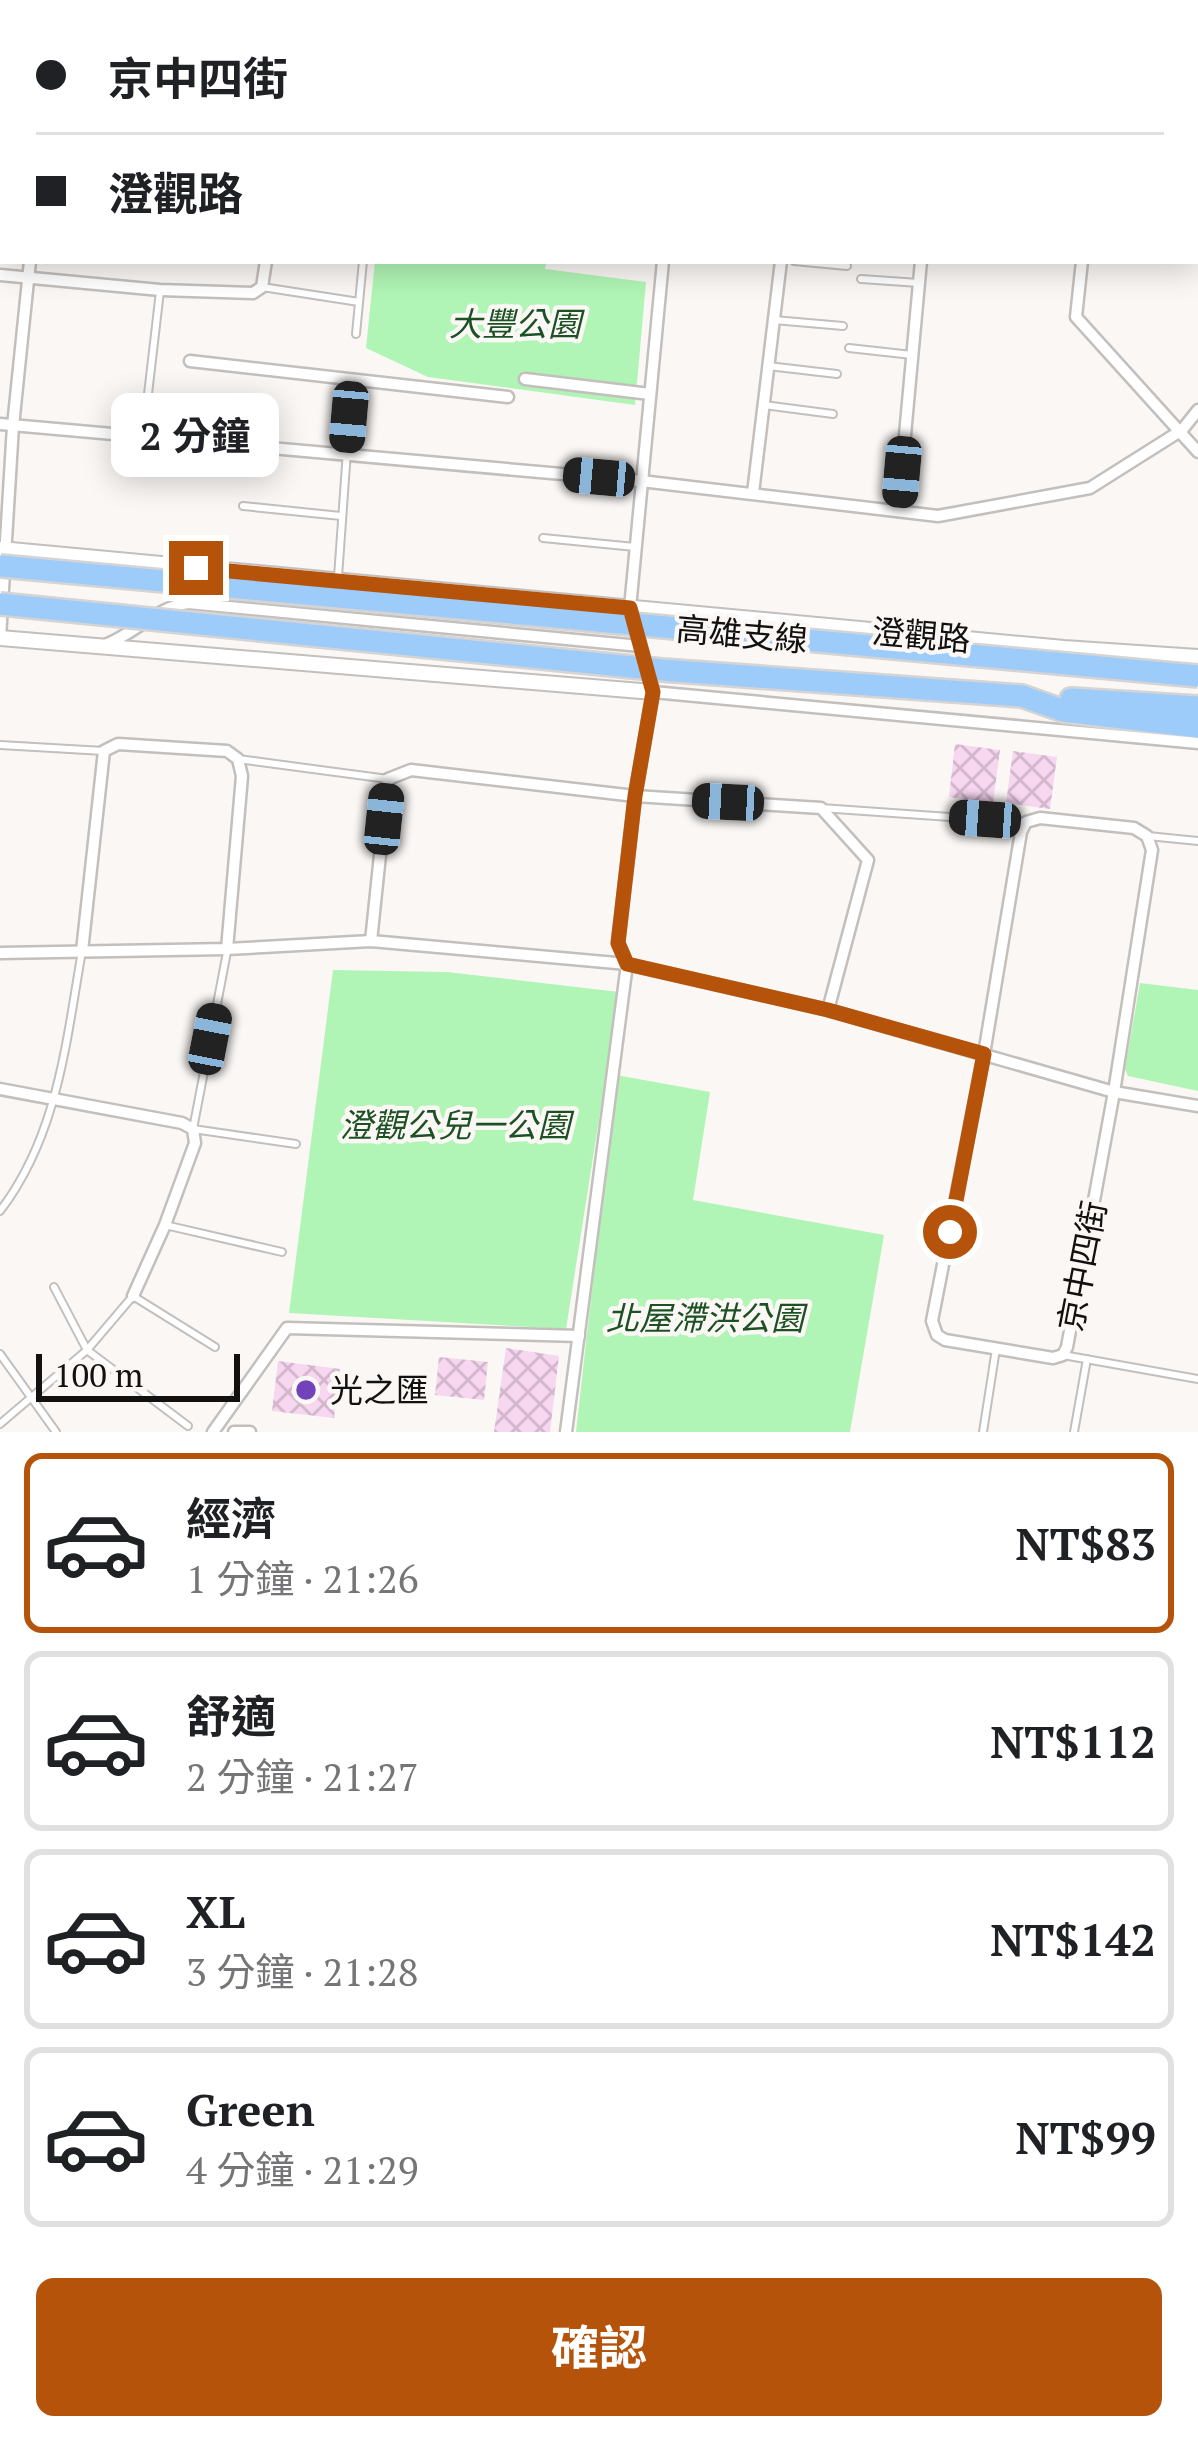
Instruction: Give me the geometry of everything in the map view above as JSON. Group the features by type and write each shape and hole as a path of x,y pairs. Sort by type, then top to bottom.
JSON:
{"highway":[{"name":"高雄支線","path":"2,555 1198,676"},
{"name":"高雄支線","path":"0,604 662,670 1198,707"},
{"path":"1022,696 1064,711 1198,727"}],"street":[{"path":"30,264 7,425 0,638 1198,743"},
{"path":"0,274 160,290 253,293 262,287 266,264"},
{"path":"566,1432 627,964 618,943 653,692 630,608 663,264"},
{"path":"753,494 781,264"},
{"path":"898,511 921,264"},
{"path":"1082,264 1076,316 1198,452"},
{"path":"190,361 508,397"},
{"path":"525,379 650,394"},
{"path":"7,425 641,481 938,516 1090,488 1182,430 1198,410"},
{"name":"澄觀路","path":"2,555 1198,657"},
{"path":"102,647 172,605 188,603 640,646"},
{"path":"82,951 104,751 118,744 226,751 238,759 242,776 227,949"},
{"path":"371,941 388,778 411,770 635,796 821,808 868,860 828,1010"},
{"path":"1026,822 1040,818 1134,829 1148,836"},
{"name":"京中四街","path":"1026,822 932,1321 945,1340 1053,1358 1063,1355 1114,1092 1152,850 1148,836"},
{"path":"0,952 227,949 371,941 627,964 828,1010 1114,1092 1198,1106"},
{"path":"0,1089 182,1123 193,1129 195,1143 133,1296"},
{"path":"213,1432 287,1328 579,1336"},
{"path":"233,1432 250,1432"}],"lane":[{"path":"356,334 363,264"},
{"path":"826,264 848,266"},
{"path":"861,279 919,284"},
{"path":"262,287 359,302"},
{"path":"143,437 160,290"},
{"path":"774,320 843,326"},
{"path":"849,348 912,355"},
{"path":"768,366 837,374"},
{"path":"338,581 352,380"},
{"path":"764,405 833,414"},
{"path":"243,506 341,516"},
{"path":"543,538 635,547"},
{"path":"0,745 104,751"},
{"path":"238,759 388,778"},
{"path":"821,808 1026,822"},
{"path":"1148,836 1198,841"},
{"path":"227,949 193,1129 296,1144"},
{"path":"0,1211 38,1148 56,1099 82,951"},
{"path":"165,1225 282,1252"},
{"path":"54,1287 87,1350 188,1426"},
{"path":"0,1424 87,1350 133,1296 214,1347"},
{"path":"983,1432 996,1349"},
{"path":"0,1354 56,1432"},
{"path":"1063,1355 1198,1379"},
{"path":"1074,1432 1087,1359"}],"green space":[{"name":"大豐公園","path":"375,264 546,264 545,269 646,282 635,405 428,377 366,348"},
{"name":"澄觀公兒一公園","path":"333,970 447,972 619,992 566,1329 289,1313"},
{"path":"1140,983 1198,990 1198,1091 1128,1076 1125,1069"},
{"name":"北屋滯洪公園","path":"616,1075 710,1092 693,1200 884,1235 850,1432 576,1432"}],"building":[{"path":"955,744 1000,750 993,803 949,797"},
{"path":"1013,751 1057,757 1050,809 1006,803"},
{"path":"506,1348 559,1356 550,1432 494,1432"},
{"path":"439,1357 488,1362 484,1400 435,1395"},
{"name":"光之匯","path":"278,1361 340,1369 334,1418 272,1411"}],"place":[{"name":"光之匯","path":"306,1390"}],"route":[{"path":"196,568 630,608 653,692 618,943 627,964 828,1010 984,1054 950,1232"}]}
